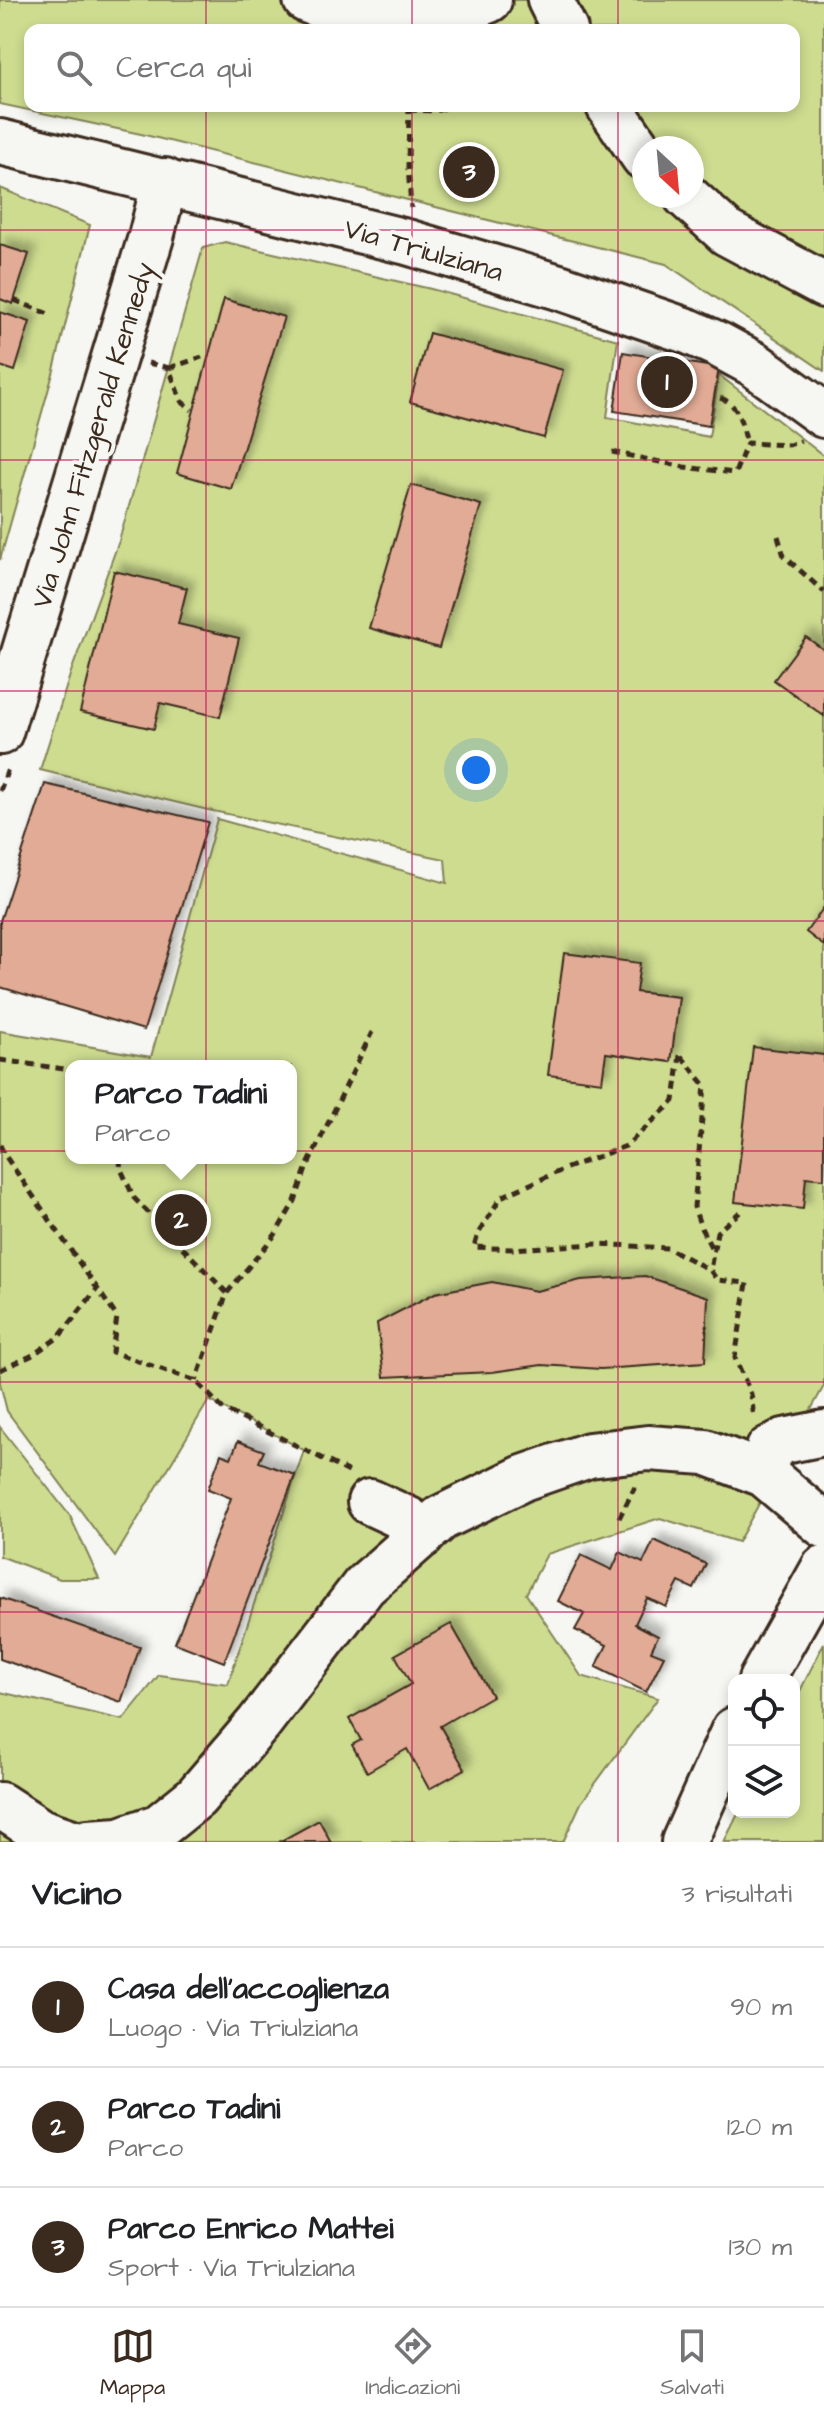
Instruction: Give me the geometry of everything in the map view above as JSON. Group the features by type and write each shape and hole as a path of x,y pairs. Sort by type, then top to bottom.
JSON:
{"street":[{"path":"306,0 347,16 451,15 489,0"},
{"path":"550,0 562,24"},
{"path":"613,112 632,140"},
{"name":"Via Triulziana","path":"0,142 407,242 559,287 690,332 754,364 819,426"},
{"name":"Via John Fitzgerald Kennedy","path":"0,732 147,252 165,181"},
{"path":"699,208 727,233 824,285"},
{"path":"764,1474 769,1449 784,1441 824,1433"},
{"path":"88,1842 120,1840 160,1826 196,1797 259,1723 364,1586 441,1518 523,1478 589,1455 648,1448 705,1452 764,1474 824,1525"},
{"path":"360,1487 409,1520 423,1535"},
{"path":"764,1674 824,1568"},
{"path":"684,1842 728,1743"},
{"path":"0,1805 40,1831 72,1842"}],"path":[{"path":"409,112 408,167 412,212"},
{"path":"14,300 51,315"},
{"path":"160,366 169,368 202,357"},
{"path":"169,368 181,401 192,410"},
{"path":"612,452 684,467 735,473 747,443 736,409 726,399 720,398"},
{"path":"747,443 789,445 819,426"},
{"path":"778,536 784,556 824,592"},
{"path":"196,1381 227,1293 275,1235 295,1201 306,1169 372,1032"},
{"path":"713,1251 694,1207 705,1085 680,1055 674,1101 626,1146 501,1197 478,1234 474,1247 512,1249 597,1244 668,1248 710,1270 717,1280 747,1283 735,1358 751,1394 756,1428"},
{"path":"0,1060 65,1069"},
{"path":"0,1145 117,1317 112,1352 196,1381 223,1409 360,1487"},
{"path":"120,1164 134,1198 227,1293"},
{"path":"710,1270 717,1232 740,1212"},
{"path":"0,1370 31,1356 59,1337 97,1289"}],"green space":[{"path":"0,0 824,0 824,371 666,264 141,134 38,112 800,112 800,24 24,24 24,109 0,104"},
{"path":"0,188 90,225 54,370 0,560"},
{"path":"225,242 431,289 618,340 607,417 709,437 719,375 824,456 824,1386 738,1542 660,1518 547,1554 526,1594 581,1676 658,1698 581,1803 563,1842 0,1842 0,1692 123,1720 159,1675 228,1684 304,1450 209,1400 115,1557 7,1411 0,1383 0,1031 151,1057 217,819 447,883 445,859 208,810 40,770 71,672 119,541 203,248"},
{"path":"0,1427 70,1516 99,1579 60,1579 0,1556"},
{"path":"824,1643 824,1842 724,1842 736,1818 800,1818 800,1691"}],"building":[{"path":"0,245 29,254 13,304 0,299"},
{"path":"224,299 284,317 231,489 177,473"},
{"path":"0,312 30,322 15,371 0,366"},
{"path":"429,333 563,370 544,438 410,402"},
{"path":"623,352 719,368 709,426 614,411"},
{"path":"411,485 481,505 439,648 369,628"},
{"path":"114,571 187,588 178,624 239,638 220,717 160,703 154,729 80,712"},
{"path":"806,637 824,650 824,716 774,680"},
{"path":"45,784 208,822 144,1030 0,987 0,921"},
{"path":"824,907 824,946 806,932"},
{"path":"564,953 640,963 636,992 679,997 671,1062 606,1053 602,1082 548,1075"},
{"path":"753,1047 824,1055 824,1179 806,1177 803,1209 735,1202"},
{"path":"645,1276 708,1297 705,1362 601,1369 542,1365 492,1372 384,1377 377,1323 435,1293 492,1282 536,1291 581,1280"},
{"path":"238,1441 264,1451 259,1462 295,1475 224,1662 175,1643 231,1498 208,1489 221,1454 231,1458"},
{"path":"654,1540 706,1564 694,1589 679,1582 666,1607 647,1598 635,1624 658,1636 651,1651 664,1656 646,1692 596,1667 607,1645 575,1630 584,1614 558,1601 581,1555 612,1570 620,1552 643,1563"},
{"path":"0,1598 140,1647 121,1702 0,1659"},
{"path":"451,1624 492,1696 440,1726 465,1769 429,1789 407,1749 367,1772 352,1745 361,1740 349,1719 411,1684 395,1655"},
{"path":"319,1820 331,1842 279,1842"}],"place":[{"name":"Parco Enrico Mattei","path":"469,172"},
{"name":"Casa dell'accoglienza","path":"667,382"},
{"name":"Parco Tadini","path":"181,1220"}]}
